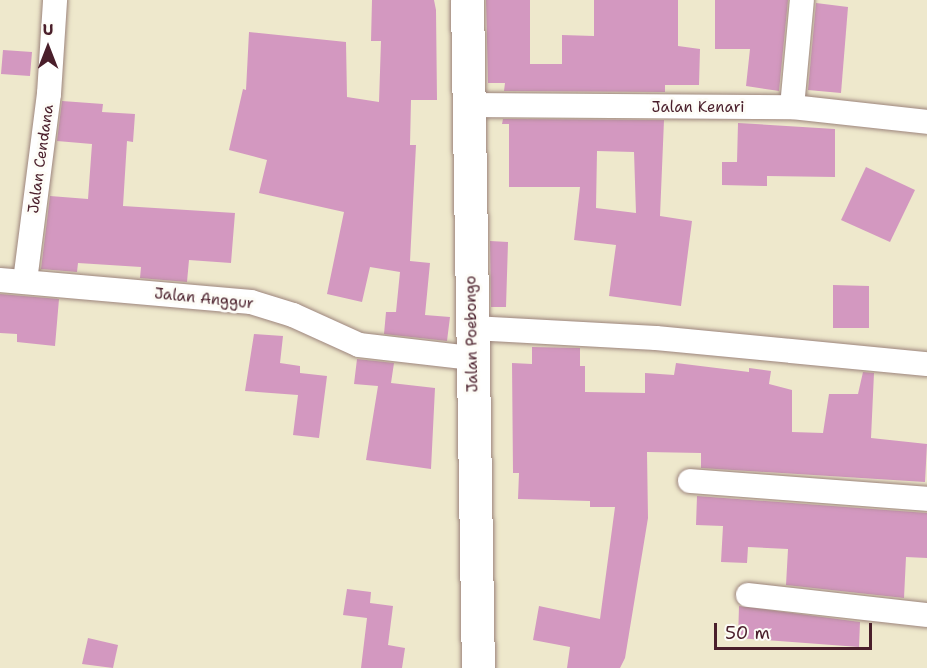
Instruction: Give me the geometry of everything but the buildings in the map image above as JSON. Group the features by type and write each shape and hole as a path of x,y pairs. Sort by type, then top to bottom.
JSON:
{"main road":[{"name":"Jalan Poebongo","path":"467,0 478,668"}],"street":[{"name":"Jalan Cendana","path":"24,281 49,94 56,0"},
{"path":"792,107 802,0"},
{"name":"Jalan Kenari","path":"468,105 792,107 927,122"},
{"name":"Jalan Anggur","path":"0,280 251,303 293,315 359,345 656,338 927,364"},
{"path":"690,481 927,499"},
{"path":"748,595 927,615"}]}
